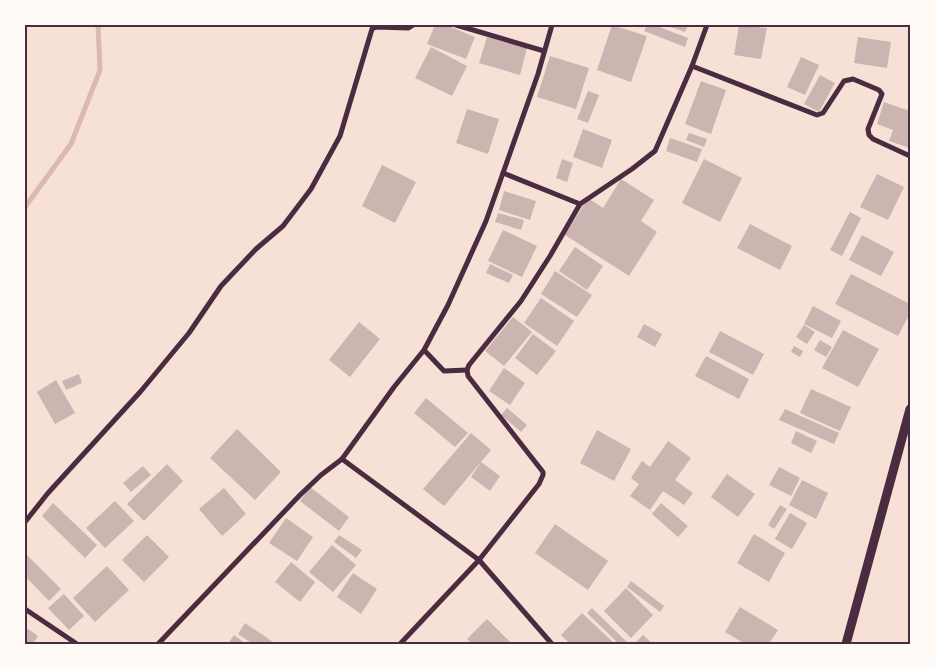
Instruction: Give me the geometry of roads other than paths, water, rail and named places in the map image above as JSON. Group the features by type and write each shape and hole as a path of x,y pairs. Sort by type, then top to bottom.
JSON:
{"street":[{"path":"25,522 48,493 141,391 171,355 189,333 221,286 256,249 283,226 311,189 340,136 372,29 376,27 408,28 413,25"},
{"path":"456,25 544,51"},
{"path":"158,644 300,495 321,475 342,459 394,387 424,350 448,305 486,221 552,25"},
{"path":"400,644 479,560 539,484 543,476 543,472 468,376 467,370 469,365 521,300 550,256 580,204 655,151 708,25"},
{"path":"692,66 816,115 823,113 844,81 849,79 880,90 882,94 868,129 869,135 873,139 910,156"},
{"path":"503,173 580,204"},
{"path":"424,350 444,371 467,370"},
{"path":"846,644 910,409"},
{"path":"342,459 479,560 552,644"},
{"path":"25,609 77,644"}],"waterway":[{"path":"25,207 71,144 100,70 98,25"}]}
